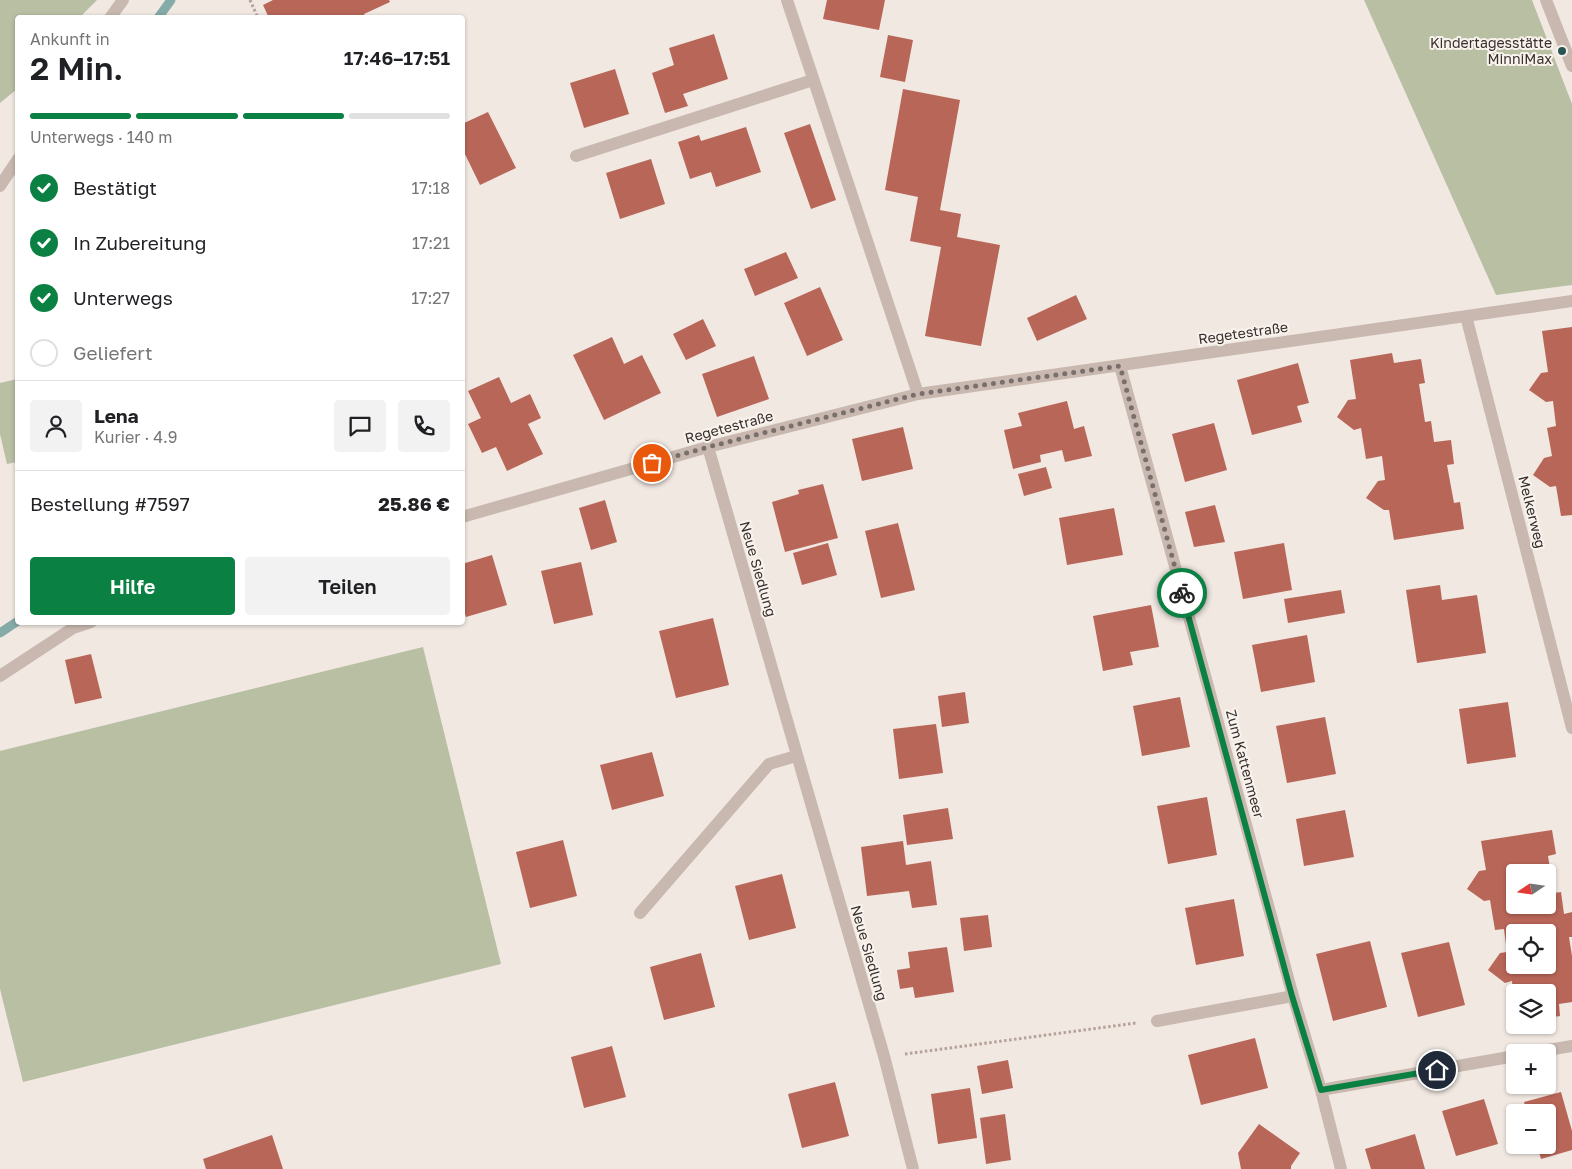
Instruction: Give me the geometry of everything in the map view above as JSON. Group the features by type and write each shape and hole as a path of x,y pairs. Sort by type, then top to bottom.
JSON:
{"street":[{"path":"112,15 123,0"},
{"path":"787,0 918,394"},
{"path":"1546,0 1572,66"},
{"path":"576,156 813,80"},
{"path":"0,186 15,164"},
{"name":"Regetestraße","path":"465,515 708,447 918,394 1572,301"},
{"name":"Melkerweg","path":"1466,316 1572,728"},
{"name":"Zum Kattenmeer","path":"1120,366 1292,996 1321,1090 1341,1169"},
{"name":"Neue Siedlung","path":"708,447 884,1056 912,1164 902,1169"},
{"path":"0,676 73,628 82,625"},
{"path":"640,913 769,764 796,756"},
{"path":"1157,1021 1292,996"},
{"path":"1556,1049 1572,1046"},
{"path":"1321,1090 1506,1058"}],"path":[{"path":"250,0 257,15"},
{"path":"884,1056 1157,1021"}],"green space":[{"path":"0,0 97,0 82,15 15,15 15,91 0,103"},
{"path":"1364,0 1532,0 1572,104 1572,285 1496,295"},
{"path":"15,379 15,462 7,464 0,434 0,383"},
{"path":"423,647 501,964 23,1082 0,989 0,751"}],"building":[{"path":"273,0 389,0 390,2 364,15 268,15 263,5"},
{"path":"827,0 885,0 879,30 823,19"},
{"path":"714,34 728,79 683,94 688,106 665,113 652,73 674,65 669,48"},
{"path":"888,35 913,40 905,82 880,77"},
{"path":"615,69 629,114 584,128 570,83"},
{"path":"903,89 960,100 940,210 961,214 957,237 1000,245 981,346 925,336 941,247 910,241 918,197 885,190"},
{"path":"488,112 516,168 480,185 465,154 465,123"},
{"path":"810,124 836,200 811,209 784,133"},
{"path":"746,127 761,172 716,187 711,172 690,179 678,142 699,135 701,141"},
{"path":"651,159 665,204 620,219 606,173"},
{"path":"786,252 798,278 755,296 744,269"},
{"path":"820,287 843,340 807,356 784,303"},
{"path":"1076,295 1087,319 1037,341 1027,318"},
{"path":"703,319 716,346 686,360 673,334"},
{"path":"1572,327 1572,515 1561,516 1556,486 1550,487 1533,475 1544,458 1552,456 1547,428 1556,426 1553,401 1546,402 1529,390 1541,373 1548,372 1542,331"},
{"path":"612,337 624,364 642,355 661,393 604,420 573,355"},
{"path":"1392,353 1394,363 1421,359 1425,383 1419,384 1425,422 1431,421 1434,442 1451,440 1454,464 1447,465 1454,503 1460,502 1464,529 1394,540 1389,510 1384,510 1366,498 1378,481 1385,480 1382,456 1366,459 1361,428 1354,430 1337,417 1348,400 1356,399 1350,360"},
{"path":"754,356 769,399 717,417 702,374"},
{"path":"1298,363 1309,403 1297,406 1302,422 1252,435 1237,380"},
{"path":"499,377 511,403 530,394 541,418 528,424 543,454 507,471 496,447 482,453 468,424 481,418 468,391"},
{"path":"1067,401 1074,429 1084,426 1092,456 1065,462 1062,450 1040,455 1041,462 1013,469 1004,430 1022,426 1018,413"},
{"path":"1214,423 1227,470 1185,482 1172,434"},
{"path":"903,427 913,469 862,481 852,439"},
{"path":"1046,467 1052,488 1024,496 1018,474"},
{"path":"823,484 838,538 785,552 772,502 799,494 798,490"},
{"path":"605,500 617,542 591,550 579,508"},
{"path":"1215,505 1225,542 1194,547 1185,512"},
{"path":"1114,508 1123,555 1067,565 1059,518"},
{"path":"898,523 915,590 881,598 865,531"},
{"path":"828,543 837,575 802,585 793,553"},
{"path":"1284,543 1292,590 1243,599 1234,552"},
{"path":"492,555 507,605 466,617 465,563"},
{"path":"581,562 593,615 554,624 541,571"},
{"path":"1440,585 1442,600 1477,595 1486,653 1417,663 1406,590"},
{"path":"1341,590 1345,613 1288,623 1284,599"},
{"path":"1151,605 1159,647 1130,652 1133,665 1103,671 1093,616"},
{"path":"713,618 729,685 676,698 659,631"},
{"path":"1307,635 1315,682 1261,692 1252,645"},
{"path":"91,654 102,698 75,704 65,660"},
{"path":"965,692 969,723 942,727 938,696"},
{"path":"1180,697 1190,747 1142,756 1133,706"},
{"path":"1508,702 1516,757 1467,764 1459,709"},
{"path":"1325,717 1336,774 1287,783 1276,726"},
{"path":"936,724 943,773 899,779 893,729"},
{"path":"652,752 664,796 612,810 600,765"},
{"path":"1207,797 1217,855 1168,864 1157,806"},
{"path":"948,808 953,839 907,845 903,815"},
{"path":"1345,810 1354,857 1304,866 1296,819"},
{"path":"1552,830 1556,854 1548,856 1549,864 1506,864 1506,914 1556,914 1556,893 1561,892 1564,914 1572,912 1572,937 1569,937 1572,956 1572,1002 1559,1004 1560,1016 1556,1017 1556,984 1512,984 1512,981 1505,983 1488,970 1500,953 1506,952 1506,974 1556,974 1556,924 1506,924 1506,944 1504,929 1495,930 1490,900 1484,901 1467,889 1479,871 1486,870 1481,841"},
{"path":"563,840 577,896 530,908 516,852"},
{"path":"903,841 906,865 931,861 937,905 912,908 909,891 867,896 861,847"},
{"path":"782,874 796,928 749,940 735,886"},
{"path":"1234,899 1244,956 1196,965 1185,908"},
{"path":"988,915 992,947 964,951 960,918"},
{"path":"1370,941 1387,1007 1333,1021 1316,954"},
{"path":"1449,942 1465,1005 1418,1017 1401,953"},
{"path":"947,947 954,992 915,998 913,987 900,989 897,970 910,968 908,952"},
{"path":"701,953 715,1007 664,1020 650,967"},
{"path":"1255,1038 1268,1088 1201,1105 1188,1055"},
{"path":"612,1046 626,1097 584,1108 571,1057"},
{"path":"1008,1060 1013,1088 982,1094 977,1066"},
{"path":"835,1082 849,1136 802,1148 788,1094"},
{"path":"970,1088 977,1138 938,1144 931,1094"},
{"path":"1561,1092 1572,1131 1572,1150 1541,1159 1540,1154 1556,1154 1556,1104 1525,1104 1524,1102"},
{"path":"1484,1099 1498,1144 1456,1156 1442,1111"},
{"path":"1005,1114 1011,1160 986,1164 980,1118"},
{"path":"1259,1124 1300,1153 1291,1169 1241,1169 1238,1153"},
{"path":"1415,1134 1425,1169 1371,1169 1365,1149"},
{"path":"272,1135 283,1169 206,1169 203,1159"}],"waterway":[{"path":"160,15 171,0"},
{"path":"0,633 15,623"}],"way so far":[{"path":"652,463 918,394 1120,366 1182,593"}],"place":[{"name":"Kindertagesstätte MinniMax","path":"1562,51"}],"route":[{"path":"1182,593 1292,996 1321,1090 1437,1070"}]}
